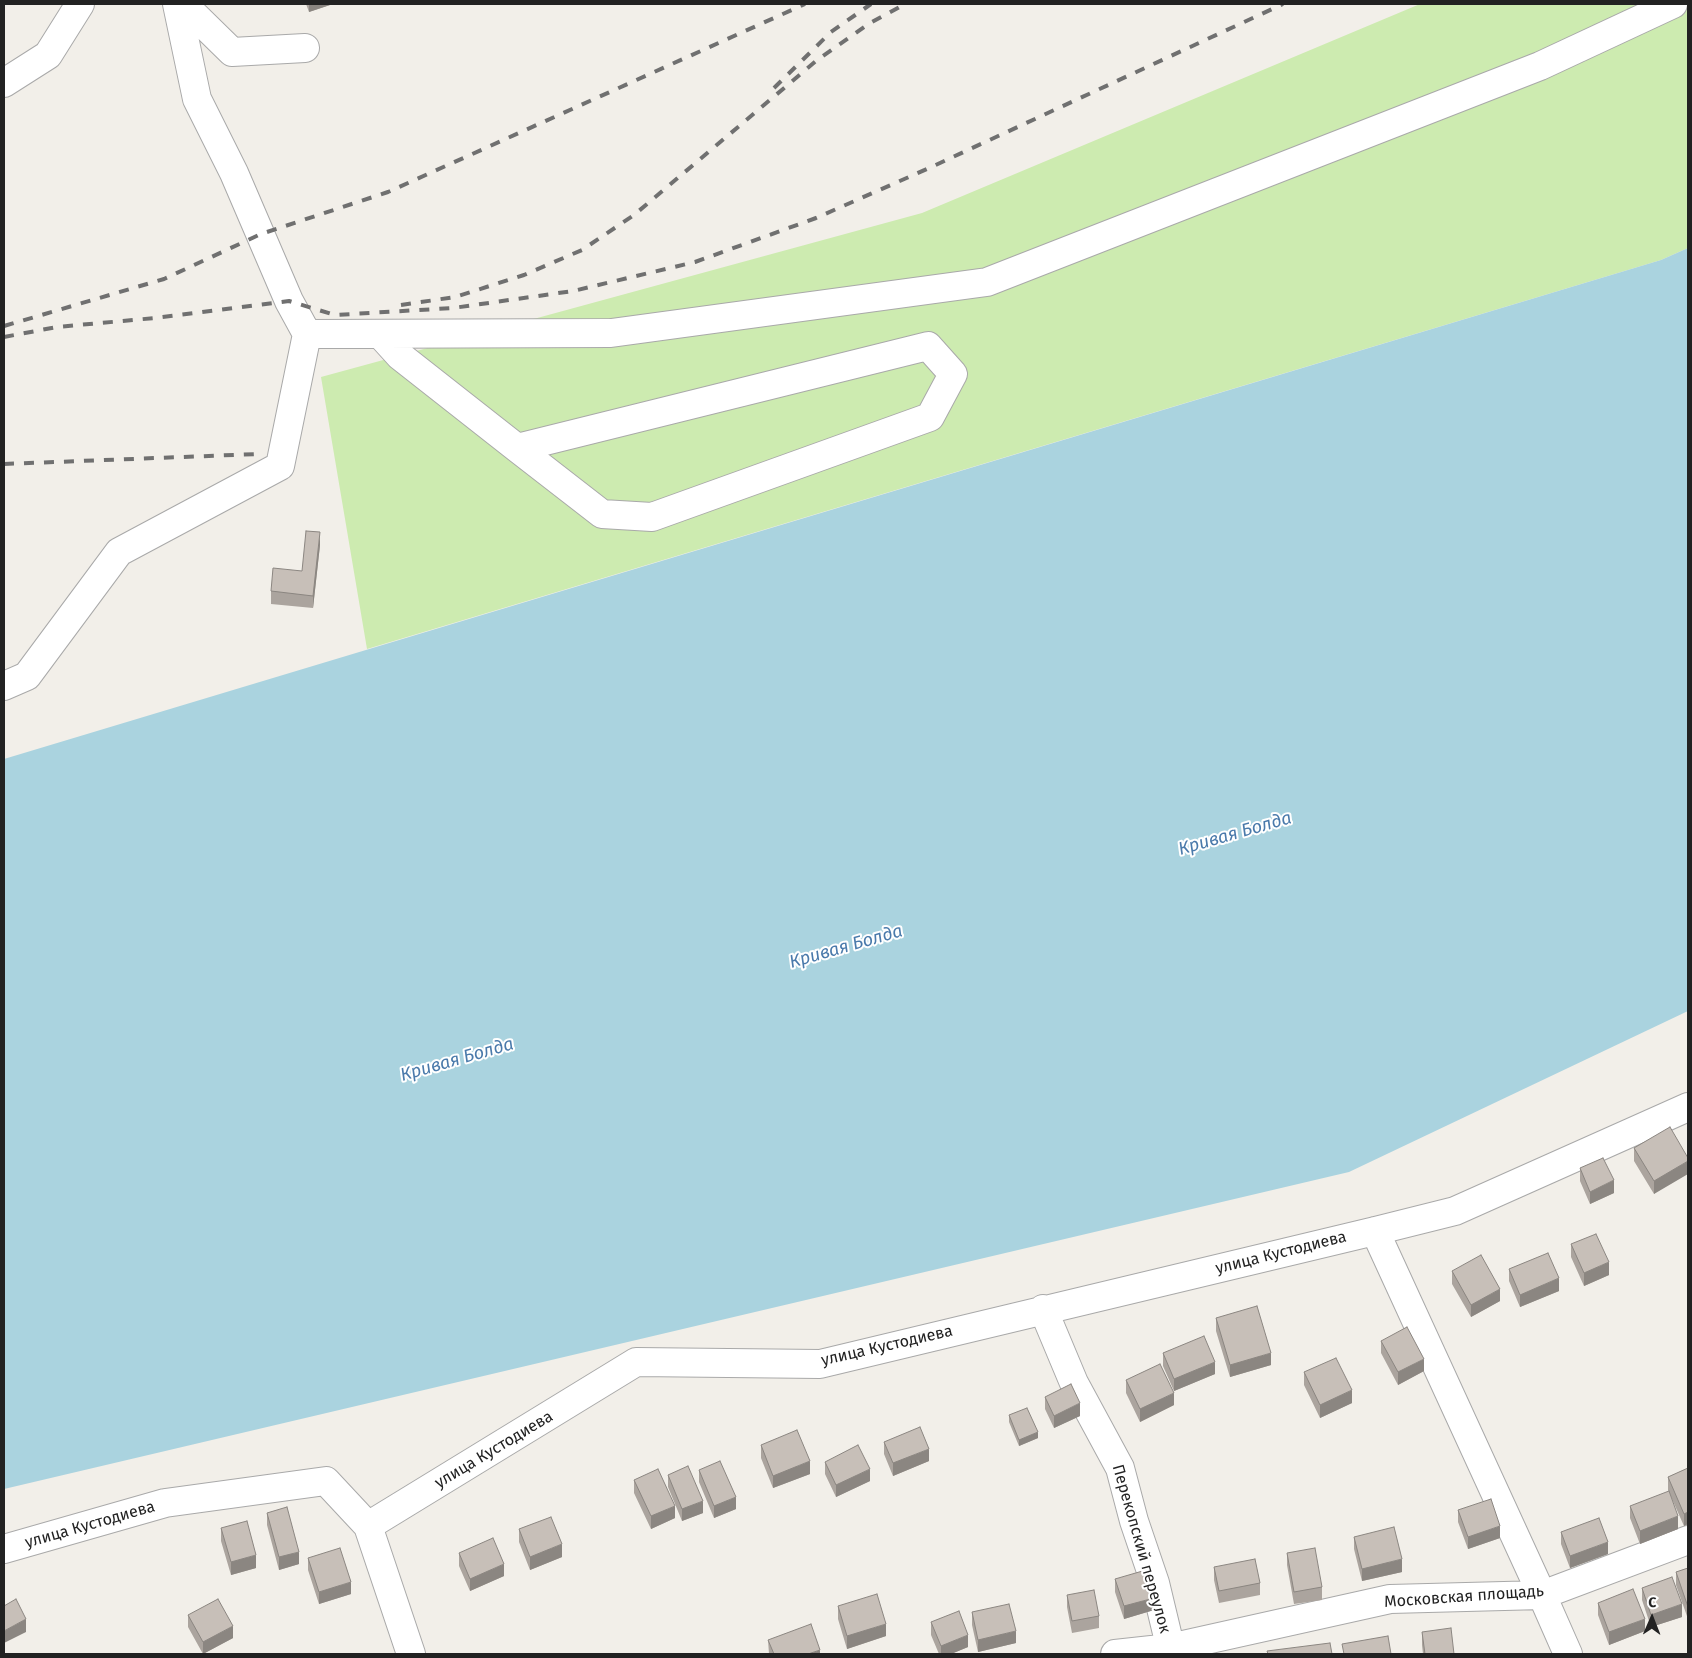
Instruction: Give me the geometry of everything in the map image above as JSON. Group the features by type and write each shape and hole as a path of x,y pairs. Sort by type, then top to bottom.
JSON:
{"street":[{"path":"4,83 48,55 80,4"},
{"path":"4,686 27,676 118,552 280,466 307,334 289,301 234,173 197,99 177,4"},
{"path":"183,4 232,52 304,48"},
{"path":"307,334 611,333 986,282 1540,66 1673,4"},
{"path":"380,334 400,356 517,448 602,514 652,517 930,418 953,374 928,346 517,448"},
{"name":"улица Кустодиева","path":"4,1549 165,1503 326,1481 368,1526 636,1362 820,1364 1043,1309 1375,1231 1455,1211 1688,1107"},
{"path":"1375,1231 1568,1654"},
{"name":"Перекопский переулок","path":"1043,1309 1074,1383 1120,1468 1134,1521 1155,1583 1171,1651"},
{"path":"368,1526 411,1654"},
{"name":"Московская площадь","path":"1115,1654 1171,1651 1390,1599 1542,1595 1688,1540"}],"green space":[{"path":"1420,4 1688,4 1688,248 1661,260 367,649 321,377 922,213"}],"water":[{"name":"Кривая Болда","path":"1688,248 1688,1011 1349,1172 4,1489 4,759 1661,260"}],"building":[{"path":"306,531 320,532 313,596 271,591 273,568 302,571"},
{"path":"1670,1127 1688,1161 1654,1181 1634,1148"},
{"path":"1603,1158 1614,1180 1590,1192 1580,1168"},
{"path":"1596,1234 1609,1262 1584,1273 1571,1244"},
{"path":"1548,1253 1559,1278 1520,1295 1509,1269"},
{"path":"1481,1255 1500,1289 1471,1305 1452,1271"},
{"path":"1257,1306 1271,1353 1230,1365 1216,1318"},
{"path":"1407,1327 1424,1359 1398,1372 1381,1341"},
{"path":"1204,1336 1215,1362 1174,1379 1163,1353"},
{"path":"1336,1358 1352,1390 1320,1405 1304,1372"},
{"path":"1160,1364 1174,1393 1140,1409 1126,1380"},
{"path":"1071,1384 1080,1403 1054,1416 1045,1397"},
{"path":"1027,1408 1038,1432 1019,1440 1009,1415"},
{"path":"920,1427 929,1449 893,1463 884,1442"},
{"path":"797,1430 810,1461 773,1476 761,1445"},
{"path":"858,1445 870,1469 836,1485 825,1462"},
{"path":"720,1461 736,1497 714,1506 699,1470"},
{"path":"688,1466 703,1501 682,1509 668,1475"},
{"path":"1688,1468 1688,1512 1684,1514 1668,1477"},
{"path":"658,1469 675,1506 651,1516 634,1480"},
{"path":"1669,1491 1678,1516 1640,1531 1630,1506"},
{"path":"1491,1499 1500,1526 1468,1537 1458,1510"},
{"path":"287,1507 299,1552 279,1557 267,1513"},
{"path":"551,1517 562,1544 530,1557 519,1529"},
{"path":"1599,1518 1608,1542 1570,1556 1561,1532"},
{"path":"247,1521 256,1555 231,1562 221,1528"},
{"path":"1394,1527 1402,1559 1362,1569 1354,1537"},
{"path":"493,1538 504,1564 470,1579 459,1553"},
{"path":"340,1548 351,1582 319,1592 308,1558"},
{"path":"1315,1548 1322,1587 1294,1592 1287,1553"},
{"path":"1255,1559 1260,1583 1219,1591 1214,1567"},
{"path":"1688,1568 1688,1607 1676,1572"},
{"path":"1146,1570 1154,1598 1124,1606 1115,1579"},
{"path":"1672,1577 1682,1604 1651,1615 1642,1588"},
{"path":"1633,1589 1645,1619 1609,1632 1598,1603"},
{"path":"1094,1590 1099,1616 1072,1621 1067,1595"},
{"path":"877,1594 886,1624 847,1636 838,1606"},
{"path":"16,1599 26,1619 4,1631 4,1606"},
{"path":"218,1599 233,1626 203,1642 188,1615"},
{"path":"1009,1604 1016,1631 978,1640 972,1612"},
{"path":"959,1611 968,1635 941,1646 931,1622"},
{"path":"811,1624 820,1650 808,1654 774,1654 768,1640"},
{"path":"1451,1628 1454,1654 1425,1654 1422,1632"},
{"path":"1388,1636 1391,1654 1344,1654 1342,1644"},
{"path":"1330,1643 1332,1654 1268,1654 1267,1651"}],"railway":[{"path":"4,326 164,279 261,234 388,192 805,4"},
{"path":"774,88 831,32 871,4"},
{"path":"401,305 455,297 524,275 582,250 634,215 816,61 870,23 905,4"},
{"path":"4,337 57,327 155,318 289,301 335,315 453,308 573,291 695,262 816,218 927,169 1283,4"},
{"path":"4,464 258,454"}]}
